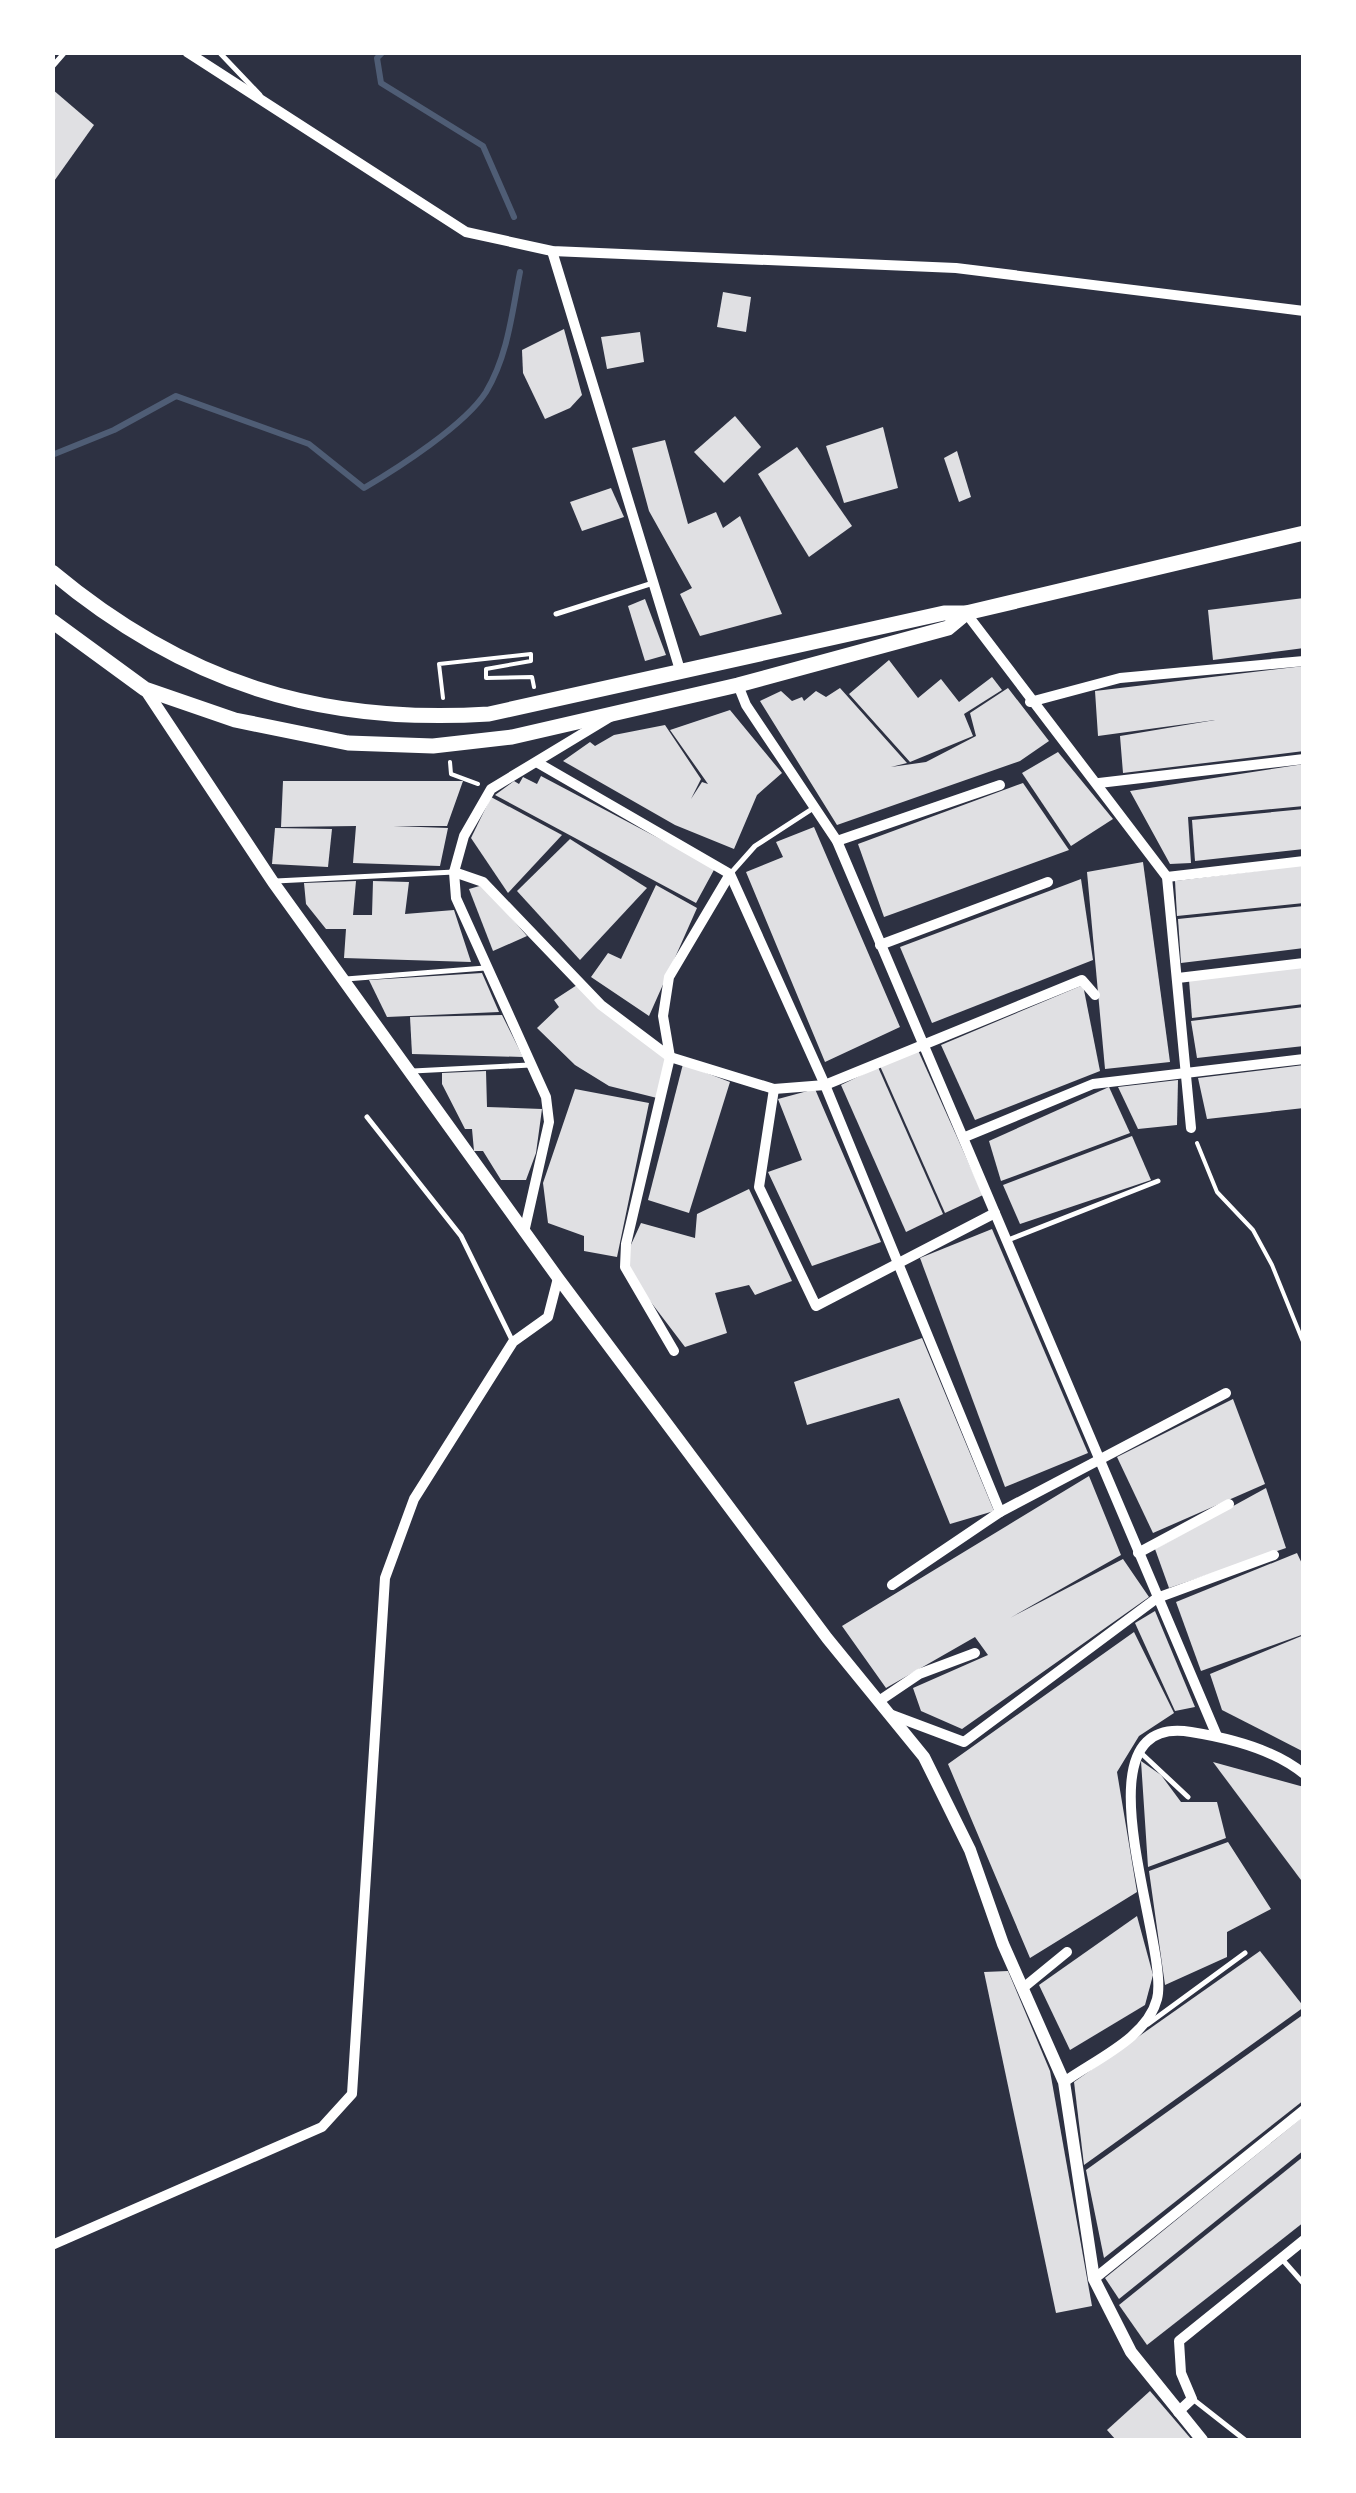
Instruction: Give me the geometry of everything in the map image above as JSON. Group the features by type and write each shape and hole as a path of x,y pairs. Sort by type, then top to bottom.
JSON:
{"main road":[{"path":"52,572 115,622 190,665 272,696 363,715 456,716 536,703 944,613 966,613 1304,533"},
{"path":"52,621 146,689 235,720 348,743 433,746 512,737 738,686 948,628 966,613"}],"street":[{"path":"187,52 466,232 552,251 956,268 1304,311"},
{"path":"552,251 680,670"},
{"path":"966,613 1167,877 1191,1128"},
{"path":"1030,702 1120,678 1304,662"},
{"path":"738,686 746,705 837,841 1217,1736"},
{"path":"146,689 273,882 414,1071 558,1278 826,1638 924,1757 962,1834 1064,2082 1094,2278 1131,2352 1202,2440"},
{"path":"525,1228 549,1122 546,1097 456,898 454,872 464,836 492,789 618,712"},
{"path":"1099,783 1304,759"},
{"path":"538,763 730,874 825,1085 1000,1512"},
{"path":"837,841 1000,785"},
{"path":"1167,877 1304,861"},
{"path":"454,872 483,882 601,1005 670,1057 774,1089 825,1085 1082,980 1094,995"},
{"path":"674,1352 625,1267 626,1244 670,1057 662,1016 669,977 730,874"},
{"path":"880,945 1048,882"},
{"path":"1178,978 1304,962"},
{"path":"965,1137 1093,1084 1304,1059"},
{"path":"774,1089 759,1186 816,1306 996,1213"},
{"path":"52,2245 322,2127 352,2094 386,1578 414,1499 513,1342 548,1316 558,1278"},
{"path":"892,1585 1000,1512 1226,1393"},
{"path":"1138,1553 1230,1504"},
{"path":"892,1716 964,1742 1157,1598 1274,1555"},
{"path":"880,1701 920,1674 975,1654"},
{"path":"1064,2082 1148,2024 1158,1996 1160,1965 1142,1892 1128,1787 1139,1750 1155,1736 1182,1730 1217,1736 1288,1760 1304,1774"},
{"path":"1023,1988 1067,1952"},
{"path":"1094,2278 1304,2110"},
{"path":"1178,2412 1192,2398 1181,2373 1179,2341 1304,2240"}],"lane":[{"path":"52,68 65,52"},
{"path":"220,52 272,108"},
{"path":"556,614 654,582"},
{"path":"730,874 755,846 815,808"},
{"path":"273,882 454,872"},
{"path":"343,980 488,967"},
{"path":"414,1071 534,1065"},
{"path":"367,1117 462,1236 513,1342"},
{"path":"1008,1240 1158,1181"},
{"path":"1139,1750 1188,1796"},
{"path":"1148,2024 1245,1953"},
{"path":"1281,2258 1304,2284"},
{"path":"1192,2398 1245,2440"}],"path":[{"path":"440,674 439,664 531,654 531,661 486,669 486,678 532,677 536,703"},
{"path":"452,774 492,789"},
{"path":"1191,1128 1217,1192 1253,1230 1272,1265 1304,1344"}],"building":[{"path":"52,89 94,125 52,184"},
{"path":"723,292 751,297 746,332 717,327"},
{"path":"564,329 582,395 570,408 545,419 523,373 522,350"},
{"path":"640,332 644,362 607,369 601,337"},
{"path":"735,416 761,447 724,483 694,452"},
{"path":"883,427 898,488 844,503 826,446"},
{"path":"665,440 688,524 716,512 723,528 740,516 782,614 700,636 680,594 692,588 649,511 632,448"},
{"path":"797,447 852,526 809,557 758,474"},
{"path":"957,451 971,497 959,502 944,458"},
{"path":"611,488 624,517 582,531 570,502"},
{"path":"1304,598 1304,648 1213,660 1208,610"},
{"path":"645,599 666,655 645,661 628,606"},
{"path":"889,660 918,698 941,679 959,702 992,677 1002,690 964,714 973,736 910,762 849,694"},
{"path":"1304,666 1304,751 1123,773 1120,736 1215,720 1098,736 1095,691"},
{"path":"840,688 907,763 891,767 926,762 976,736 970,713 1008,688 1049,741 1020,761 837,825 760,701 781,691 792,701 802,697 804,701 816,691 826,697"},
{"path":"730,710 782,773 757,795 734,849 675,825 563,761 590,742 595,746 614,735 665,725 701,779 691,799 702,782 708,784 670,730"},
{"path":"1058,752 1113,819 1071,846 1022,773"},
{"path":"1304,764 1304,806 1188,817 1191,863 1170,864 1130,791"},
{"path":"541,776 715,868 696,903 495,795 514,781 519,784 523,777 537,784"},
{"path":"283,781 463,781 447,826 393,826 448,828 440,866 353,863 356,826 281,827"},
{"path":"1023,783 1069,850 884,917 858,844"},
{"path":"491,797 562,835 508,893 471,838"},
{"path":"1304,809 1304,849 1195,861 1192,820"},
{"path":"814,827 900,1027 825,1062 746,872 783,857 776,842"},
{"path":"275,828 332,829 328,867 272,864"},
{"path":"570,839 647,888 580,960 517,891"},
{"path":"1143,862 1170,1062 1105,1069 1087,872"},
{"path":"1304,865 1304,903 1177,916 1175,881"},
{"path":"1081,879 1093,960 932,1023 900,947"},
{"path":"356,881 353,915 372,915 373,881 409,882 405,914 454,910 471,962 344,958 346,929 326,929 306,904 304,883"},
{"path":"483,885 527,936 493,951 469,889"},
{"path":"656,885 697,908 649,1016 591,977 608,953 621,959"},
{"path":"1304,906 1304,948 1181,963 1178,919"},
{"path":"1304,966 1304,1004 1192,1018 1189,980"},
{"path":"482,973 499,1012 387,1017 369,980"},
{"path":"577,985 668,1058 657,1098 609,1086 575,1065 537,1028 559,1007 554,1000"},
{"path":"1083,985 1100,1071 975,1120 941,1045"},
{"path":"1304,1007 1304,1046 1197,1058 1191,1021"},
{"path":"502,1015 523,1057 412,1054 410,1017"},
{"path":"917,1048 983,1195 945,1213 880,1066"},
{"path":"683,1064 730,1082 689,1213 648,1200"},
{"path":"1304,1065 1304,1108 1207,1119 1198,1078"},
{"path":"878,1067 943,1214 906,1232 841,1085"},
{"path":"486,1071 487,1107 542,1109 536,1153 526,1180 501,1180 483,1151 474,1151 472,1129 465,1129 442,1084 442,1073"},
{"path":"1178,1080 1177,1125 1138,1129 1118,1087"},
{"path":"1109,1087 1130,1133 1001,1181 989,1141"},
{"path":"575,1089 649,1103 617,1257 584,1251 584,1236 548,1223 543,1183"},
{"path":"815,1089 881,1242 812,1266 768,1172 802,1160 778,1099"},
{"path":"1132,1136 1151,1180 1020,1224 1003,1185"},
{"path":"749,1189 792,1281 755,1295 749,1285 715,1293 727,1333 685,1347 628,1272 629,1249 641,1223 695,1238 697,1214"},
{"path":"992,1229 1088,1453 1005,1487 920,1258"},
{"path":"922,1338 994,1511 950,1524 899,1398 807,1425 794,1382"},
{"path":"1233,1399 1265,1484 1153,1533 1117,1457"},
{"path":"1089,1476 1121,1555 1010,1618 1123,1559 1149,1597 962,1729 921,1711 913,1688 988,1655 975,1637 886,1688 842,1626"},
{"path":"1266,1488 1286,1548 1169,1588 1155,1549"},
{"path":"1297,1553 1304,1568 1304,1634 1201,1671 1176,1602"},
{"path":"1155,1611 1195,1707 1175,1711 1135,1623"},
{"path":"1134,1632 1174,1713 1139,1736 1117,1772 1137,1892 1030,1958 948,1764"},
{"path":"1304,1635 1304,1752 1222,1710 1210,1674"},
{"path":"1141,1761 1161,1775 1181,1802 1217,1802 1226,1838 1148,1867"},
{"path":"1213,1762 1304,1787 1304,1884"},
{"path":"1228,1842 1271,1909 1227,1932 1227,1957 1165,1985 1149,1871"},
{"path":"1137,1916 1153,1975 1145,2005 1070,2050 1039,1985"},
{"path":"1260,1951 1304,2007 1084,2165 1074,2082"},
{"path":"1008,1971 1050,2071 1092,2306 1056,2313 984,1972"},
{"path":"1304,2014 1304,2100 1104,2258 1086,2170"},
{"path":"1304,2116 1304,2150 1119,2299 1105,2278"},
{"path":"1304,2156 1304,2222 1147,2345 1119,2305"},
{"path":"1150,2391 1192,2440 1116,2440 1107,2430"}],"waterway":[{"path":"383,52 377,58 381,83 483,146 514,217"},
{"path":"52,455 114,430 176,396 309,444 364,488 447,432 486,392 504,349 520,272"}]}
